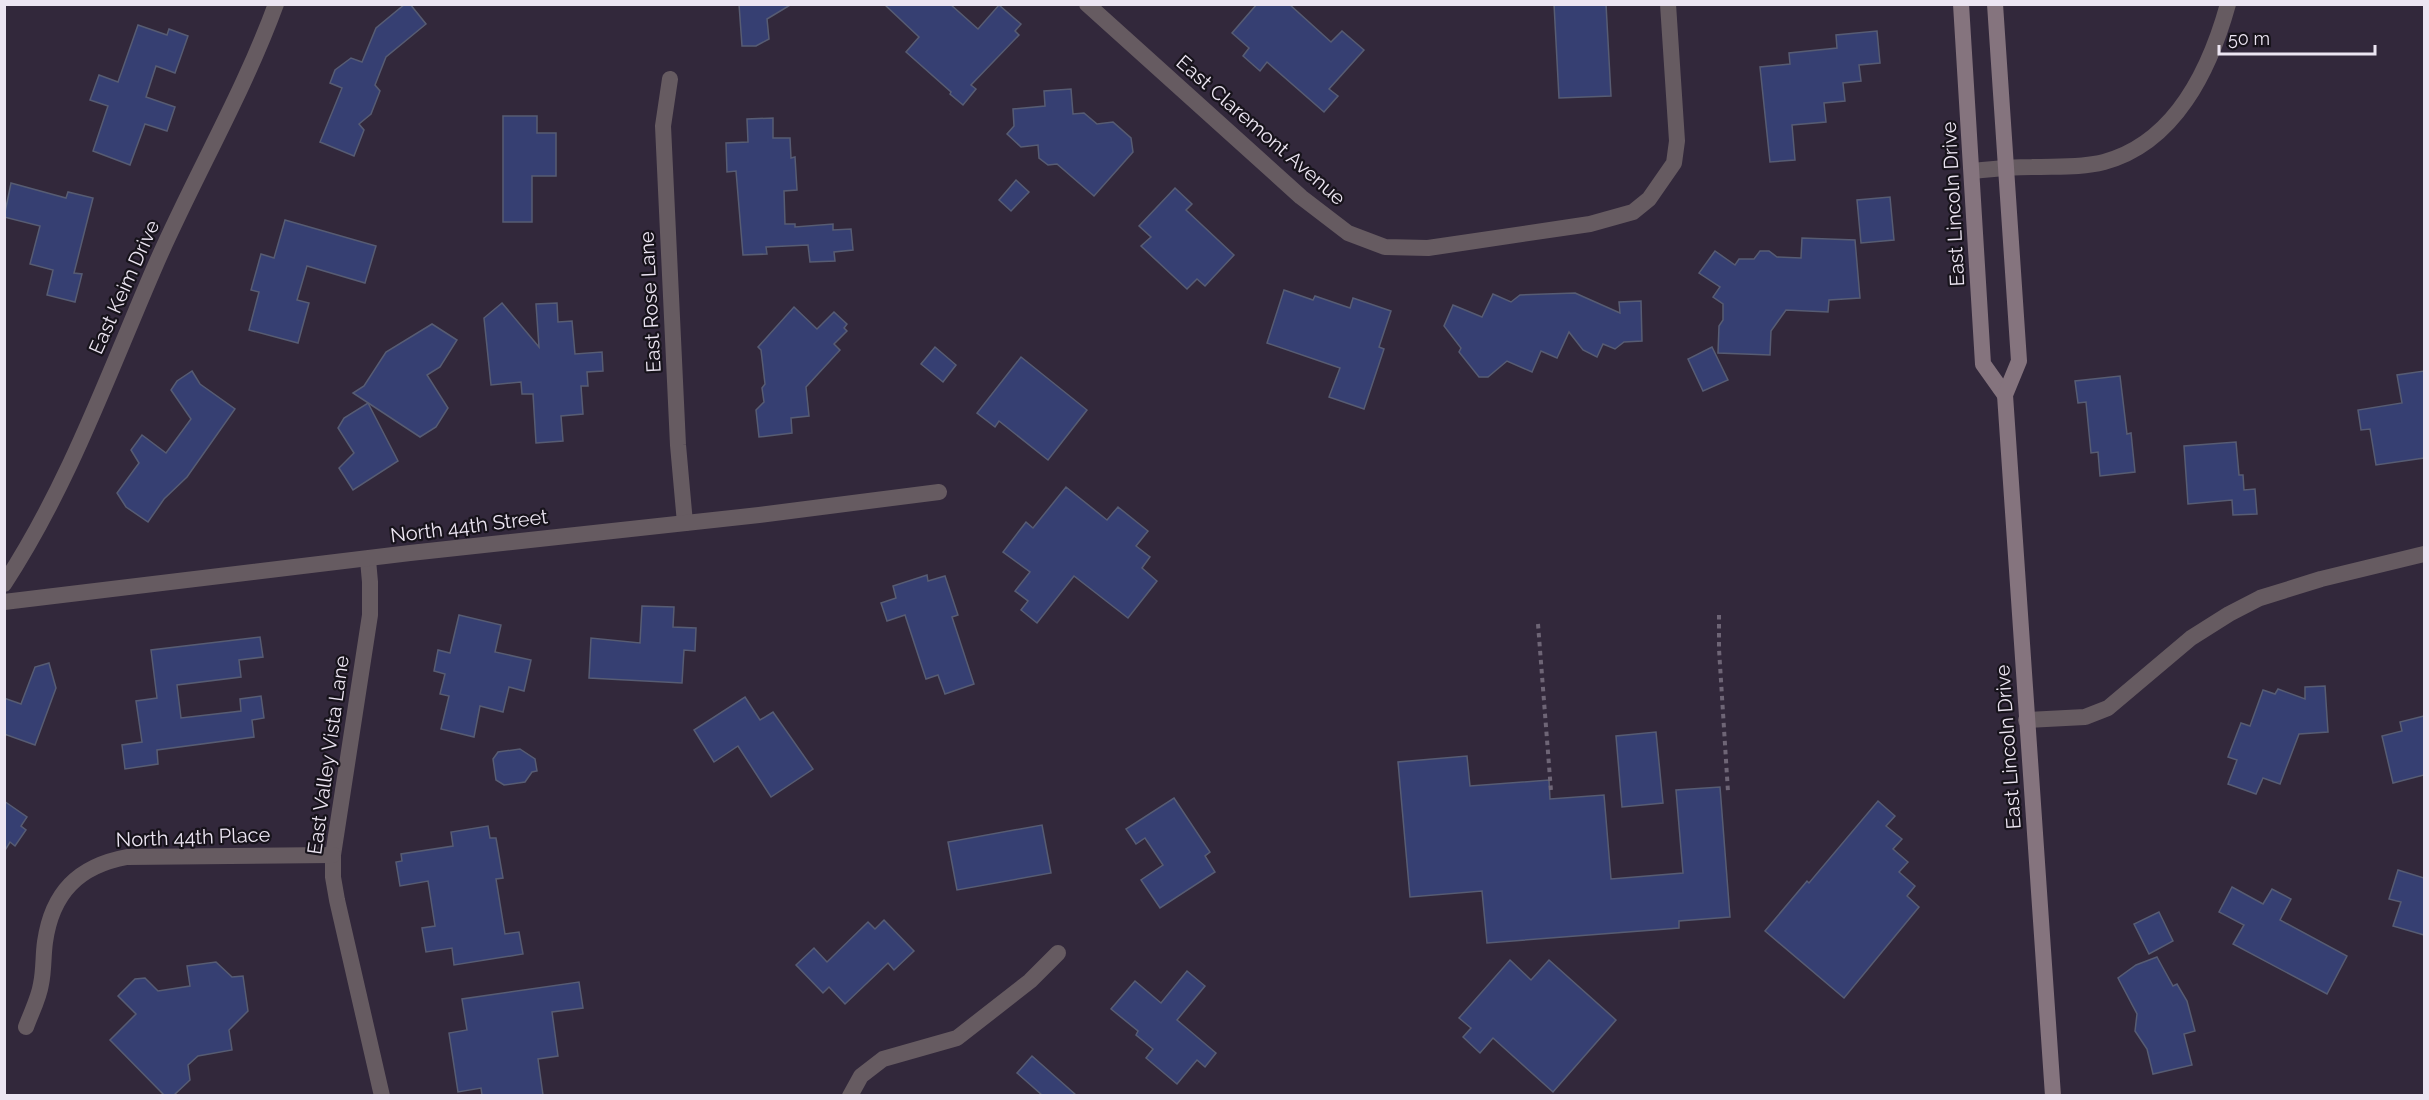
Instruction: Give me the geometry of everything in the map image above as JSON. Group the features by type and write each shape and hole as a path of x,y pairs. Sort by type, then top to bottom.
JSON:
{"main road":[{"name":"East Lincoln Drive","path":"1961,4 1983,364 2005,394"},
{"name":"East Lincoln Drive","path":"1995,4 2019,361 2005,394 2053,1095"}],"street":[{"name":"East Keim Drive","path":"4,584 51,504 157,262 229,112 276,4"},
{"name":"East Claremont Avenue","path":"1087,4 1301,197 1348,233 1385,247 1428,248 1590,224 1633,212 1649,199 1674,163 1677,141 1668,4"},
{"path":"1973,171 2072,166 2104,162 2132,152 2153,137 2174,116 2198,83 2219,35 2228,4"},
{"name":"East Rose Lane","path":"670,79 663,126 678,445 685,523"},
{"name":"North 44th Street","path":"4,602 939,492"},
{"path":"2026,720 2085,717 2108,708 2191,638 2260,598 2321,579 2424,554"},
{"name":"East Valley Vista Lane","path":"368,560 370,615 333,855 337,900 382,1095"},
{"name":"North 44th Place","path":"26,1027 41,985 45,941 52,912 65,889 84,870 107,860 127,857 333,855"},
{"path":"850,1095 861,1077 883,1059 957,1038 1030,981 1058,953"}],"path":[{"path":"1719,615 1719,654 1728,792"},
{"path":"1538,624 1551,790"}],"building":[{"path":"405,4 410,4 426,24 386,57 375,85 380,91 371,114 359,124 364,130 354,156 320,142 342,88 330,83 335,70 351,58 362,62 376,28"},
{"path":"739,4 792,4 767,19 769,39 756,46 742,46"},
{"path":"884,4 950,4 978,29 999,5 1021,24 1015,31 1019,35 971,85 976,89 963,105 906,52 919,37"},
{"path":"1257,4 1289,4 1331,42 1342,31 1364,50 1329,89 1338,96 1324,112 1267,62 1260,71 1243,56 1249,48 1232,33"},
{"path":"1554,4 1606,4 1611,96 1559,98"},
{"path":"138,25 167,35 169,29 188,36 175,73 156,66 146,97 175,107 167,131 145,124 130,165 93,151 108,106 90,100 99,75 118,82"},
{"path":"1877,31 1880,63 1859,65 1861,81 1843,83 1845,101 1824,103 1826,122 1792,125 1795,160 1770,162 1760,67 1790,64 1789,53 1837,48 1836,35"},
{"path":"1071,89 1073,114 1084,113 1097,124 1113,122 1131,138 1133,152 1094,196 1057,164 1048,165 1039,158 1038,145 1021,147 1007,134 1014,126 1013,109 1045,106 1044,91"},
{"path":"503,116 537,116 537,133 556,133 556,176 532,176 532,222 503,222"},
{"path":"773,118 773,138 790,138 791,158 795,157 797,190 784,191 785,224 795,224 795,227 833,224 833,230 851,229 853,250 834,252 835,261 810,262 808,245 766,247 767,254 743,255 736,171 727,172 726,143 748,142 747,119"},
{"path":"1016,180 1029,192 1011,211 999,200"},
{"path":"11,183 66,198 68,192 93,198 74,273 82,274 75,302 47,295 53,270 30,264 40,226 4,217"},
{"path":"1175,188 1192,204 1186,210 1234,255 1205,286 1197,279 1187,289 1141,246 1151,237 1139,226"},
{"path":"1890,197 1894,240 1861,243 1857,200"},
{"path":"285,220 376,246 365,283 307,266 297,300 309,303 298,343 249,330 259,292 251,290 261,254 274,258"},
{"path":"1802,238 1855,240 1860,298 1829,300 1828,312 1786,310 1771,331 1770,355 1718,353 1723,304 1713,297 1720,287 1699,273 1715,251 1735,265 1739,259 1754,259 1760,251 1769,251 1777,257 1801,258"},
{"path":"1284,290 1313,300 1315,296 1350,308 1353,298 1391,311 1379,347 1384,349 1364,409 1329,397 1340,368 1267,343"},
{"path":"1575,293 1620,313 1619,302 1641,301 1642,341 1624,342 1615,349 1603,344 1597,357 1583,350 1569,332 1557,358 1541,351 1532,372 1507,361 1488,377 1479,377 1459,352 1461,348 1444,326 1453,305 1482,317 1493,294 1511,302 1520,295"},
{"path":"502,303 539,347 536,304 557,303 558,322 572,321 575,354 602,352 603,371 587,372 588,386 581,386 583,414 561,416 563,441 536,443 533,394 522,394 521,382 491,385 484,318"},
{"path":"794,307 817,329 834,312 847,324 844,328 847,331 834,344 840,350 806,387 809,416 791,418 792,433 759,437 756,410 764,402 762,388 765,384 761,350 758,347"},
{"path":"432,324 457,340 440,367 427,375 448,408 436,427 420,437 353,393 364,386 386,352"},
{"path":"935,347 956,365 943,382 921,364"},
{"path":"1712,347 1728,380 1703,391 1688,359"},
{"path":"1021,357 1087,410 1048,460 999,421 995,427 977,413"},
{"path":"192,371 200,384 235,409 187,477 164,499 148,522 126,507 117,493 139,463 131,450 142,435 166,453 191,419 171,390 177,381"},
{"path":"2424,371 2424,458 2376,465 2370,429 2361,430 2358,410 2402,403 2397,375"},
{"path":"2120,376 2127,434 2131,433 2135,472 2100,476 2098,452 2091,453 2086,402 2078,403 2075,381"},
{"path":"368,403 398,461 353,490 339,468 354,453 338,428 344,418"},
{"path":"2236,442 2239,475 2243,475 2244,490 2255,489 2257,514 2233,515 2232,500 2188,504 2184,446"},
{"path":"1066,487 1107,520 1118,507 1148,531 1136,546 1150,557 1142,568 1157,581 1128,618 1074,576 1037,623 1021,610 1028,601 1015,591 1030,572 1003,552 1026,522 1033,528"},
{"path":"927,575 928,581 945,576 958,615 952,617 974,684 945,694 938,675 926,679 905,615 887,621 881,603 896,598 893,586"},
{"path":"642,606 674,607 673,627 696,628 695,651 684,650 682,683 589,678 591,638 640,643"},
{"path":"459,615 501,625 495,652 531,660 524,691 509,687 503,712 480,706 474,737 441,729 449,696 440,694 445,674 434,671 438,650 450,653"},
{"path":"260,637 263,657 239,660 241,677 177,685 181,718 241,711 240,699 261,696 264,718 252,720 254,737 157,750 158,764 125,769 122,745 142,742 136,701 157,698 151,650"},
{"path":"49,663 56,688 35,745 4,734 4,698 21,704 35,667"},
{"path":"2325,686 2328,732 2299,734 2280,784 2263,778 2256,794 2228,784 2237,760 2228,757 2241,723 2250,726 2263,690 2275,694 2278,689 2305,699 2305,687"},
{"path":"745,697 760,720 773,712 813,769 771,797 738,746 714,762 694,730"},
{"path":"2424,716 2424,775 2393,783 2382,736 2402,731 2400,722"},
{"path":"1656,732 1663,803 1622,807 1616,736"},
{"path":"520,749 535,759 537,771 532,772 525,782 504,785 496,780 493,759 498,752"},
{"path":"1467,756 1470,786 1549,780 1550,799 1604,795 1611,879 1683,873 1676,790 1720,787 1730,917 1679,921 1679,928 1487,943 1482,891 1410,897 1398,762"},
{"path":"1174,798 1210,852 1205,856 1215,872 1160,908 1141,880 1163,865 1145,838 1136,844 1126,829"},
{"path":"4,801 27,817 21,826 26,830 15,846 10,842 4,852"},
{"path":"1878,801 1895,816 1886,826 1902,839 1893,849 1908,862 1899,872 1915,886 1907,896 1919,907 1844,998 1765,931"},
{"path":"1042,825 1051,873 957,890 948,842"},
{"path":"488,826 490,838 496,838 503,878 496,879 505,934 519,932 523,954 454,965 452,948 426,952 422,928 435,926 428,881 400,886 396,862 402,861 401,854 453,846 451,832"},
{"path":"2398,870 2424,878 2424,935 2393,926 2401,902 2389,899"},
{"path":"2232,887 2263,904 2272,889 2291,899 2280,920 2347,956 2327,994 2233,944 2244,925 2219,912"},
{"path":"2159,912 2173,941 2149,954 2134,924"},
{"path":"884,920 914,951 894,970 888,963 845,1004 829,987 823,993 796,965 814,948 827,962 868,922 875,929"},
{"path":"2157,957 2173,986 2177,984 2187,1001 2195,1031 2184,1034 2192,1065 2153,1074 2147,1049 2135,1031 2137,1014 2118,978 2136,965"},
{"path":"1510,960 1531,980 1549,960 1616,1020 1553,1092 1493,1038 1480,1053 1463,1037 1471,1028 1459,1018"},
{"path":"216,962 232,977 243,976 248,1011 229,1030 232,1050 198,1056 188,1065 190,1080 174,1095 164,1095 110,1040 136,1014 118,996 135,979 145,978 158,991 190,986 187,966"},
{"path":"1187,971 1205,986 1177,1020 1216,1053 1205,1067 1197,1060 1177,1084 1146,1058 1153,1049 1136,1035 1138,1031 1111,1009 1135,981 1161,1003"},
{"path":"579,982 583,1008 552,1012 558,1056 538,1059 543,1095 482,1095 481,1088 458,1092 449,1033 467,1030 462,999"},
{"path":"1032,1056 1076,1095 1042,1095 1017,1073"}]}
